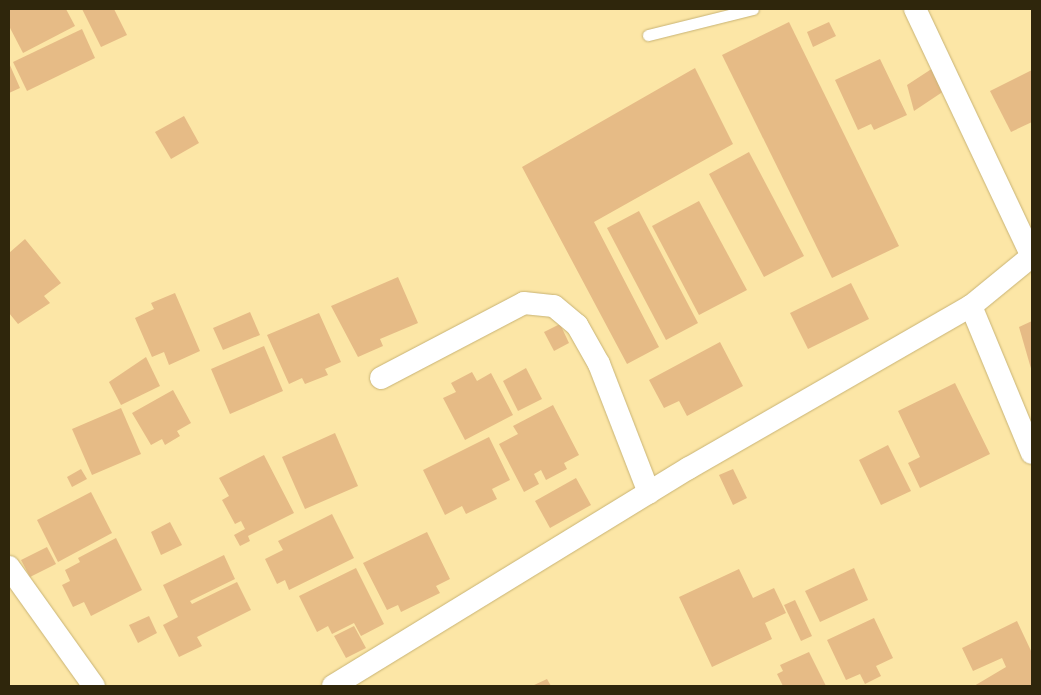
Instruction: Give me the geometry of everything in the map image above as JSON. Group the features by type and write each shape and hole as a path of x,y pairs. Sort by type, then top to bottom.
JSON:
{"street":[{"path":"333,686 650,493 971,306 1032,256 916,9"},
{"path":"381,378 524,303 554,306 577,325 600,364 650,493"},
{"path":"971,306 1032,453"},
{"path":"9,567 94,686"}],"lane":[{"path":"648,35 753,9"}],"building":[{"path":"9,9 66,9 75,26 23,53 9,26"},
{"path":"82,9 114,9 127,35 101,47"},
{"path":"789,22 899,246 832,278 722,55"},
{"path":"829,22 836,36 813,47 807,32"},
{"path":"82,29 95,58 27,91 13,62"},
{"path":"880,59 907,115 874,130 871,124 858,130 835,80"},
{"path":"9,63 20,88 9,93"},
{"path":"695,68 733,144 594,222 659,347 627,364 522,167"},
{"path":"933,68 944,91 914,111 907,85"},
{"path":"1032,70 1032,122 1011,132 990,91"},
{"path":"184,116 199,143 171,159 155,132"},
{"path":"749,152 804,256 764,277 709,174"},
{"path":"699,201 747,290 699,315 652,226"},
{"path":"639,211 698,323 666,340 607,228"},
{"path":"25,239 61,283 44,296 50,303 18,324 9,313 9,253"},
{"path":"398,277 418,323 380,339 383,346 358,357 331,306"},
{"path":"851,283 869,319 808,349 790,313"},
{"path":"175,293 200,351 169,365 164,352 152,357 135,318 154,309 151,303"},
{"path":"250,312 260,335 223,350 213,328"},
{"path":"319,313 341,362 325,369 328,375 305,384 302,378 289,384 267,335"},
{"path":"1032,321 1032,372 1019,327"},
{"path":"560,324 569,343 554,351 544,332"},
{"path":"720,342 743,386 687,416 679,401 664,408 649,380"},
{"path":"264,346 283,391 230,414 211,369"},
{"path":"146,357 160,386 121,405 109,382"},
{"path":"526,368 542,399 518,411 503,381"},
{"path":"472,372 477,381 491,373 513,415 465,440 443,398 456,392 451,383"},
{"path":"955,383 990,454 920,488 908,463 920,457 898,411"},
{"path":"173,390 191,423 177,431 180,436 165,445 162,439 151,445 132,413"},
{"path":"553,405 579,455 564,463 567,469 546,480 541,470 534,474 539,484 524,492 499,444 518,434 513,426"},
{"path":"121,408 141,454 92,475 72,429"},
{"path":"335,433 358,486 305,509 282,457"},
{"path":"489,437 510,480 492,489 497,499 466,514 462,506 445,515 423,470"},
{"path":"888,445 911,491 881,505 859,460"},
{"path":"264,455 294,513 248,536 250,541 240,546 234,535 245,529 241,521 235,524 222,500 229,496 219,478"},
{"path":"81,469 87,479 72,487 67,477"},
{"path":"733,469 747,498 733,505 719,475"},
{"path":"576,478 591,505 550,528 535,501"},
{"path":"91,492 112,533 58,562 37,520"},
{"path":"332,514 354,558 289,590 285,580 277,584 265,559 283,550 278,541"},
{"path":"170,522 182,545 161,555 151,532"},
{"path":"427,532 450,579 436,586 440,593 401,612 398,605 387,610 363,563"},
{"path":"116,538 142,590 91,616 84,602 73,607 62,585 70,581 65,570 80,562 78,558"},
{"path":"47,547 56,564 30,577 21,560"},
{"path":"224,555 235,579 190,601 192,604 237,582 251,610 197,637 202,646 179,657 163,625 178,617 163,585"},
{"path":"356,568 384,624 361,636 354,623 332,634 328,626 317,632 299,596"},
{"path":"854,568 868,600 820,622 805,591"},
{"path":"739,569 753,598 774,588 786,613 765,623 772,639 712,667 679,597"},
{"path":"795,600 812,636 801,641 784,605"},
{"path":"149,616 157,633 138,643 129,625"},
{"path":"874,618 893,658 876,666 881,676 865,684 860,674 846,680 827,640"},
{"path":"1017,621 1032,653 1032,686 974,686 1006,667 1002,658 973,671 962,648"},
{"path":"354,626 366,648 346,658 334,636"},
{"path":"809,652 826,686 783,686 777,674 783,671 780,665"},
{"path":"547,679 551,686 532,686"}]}
